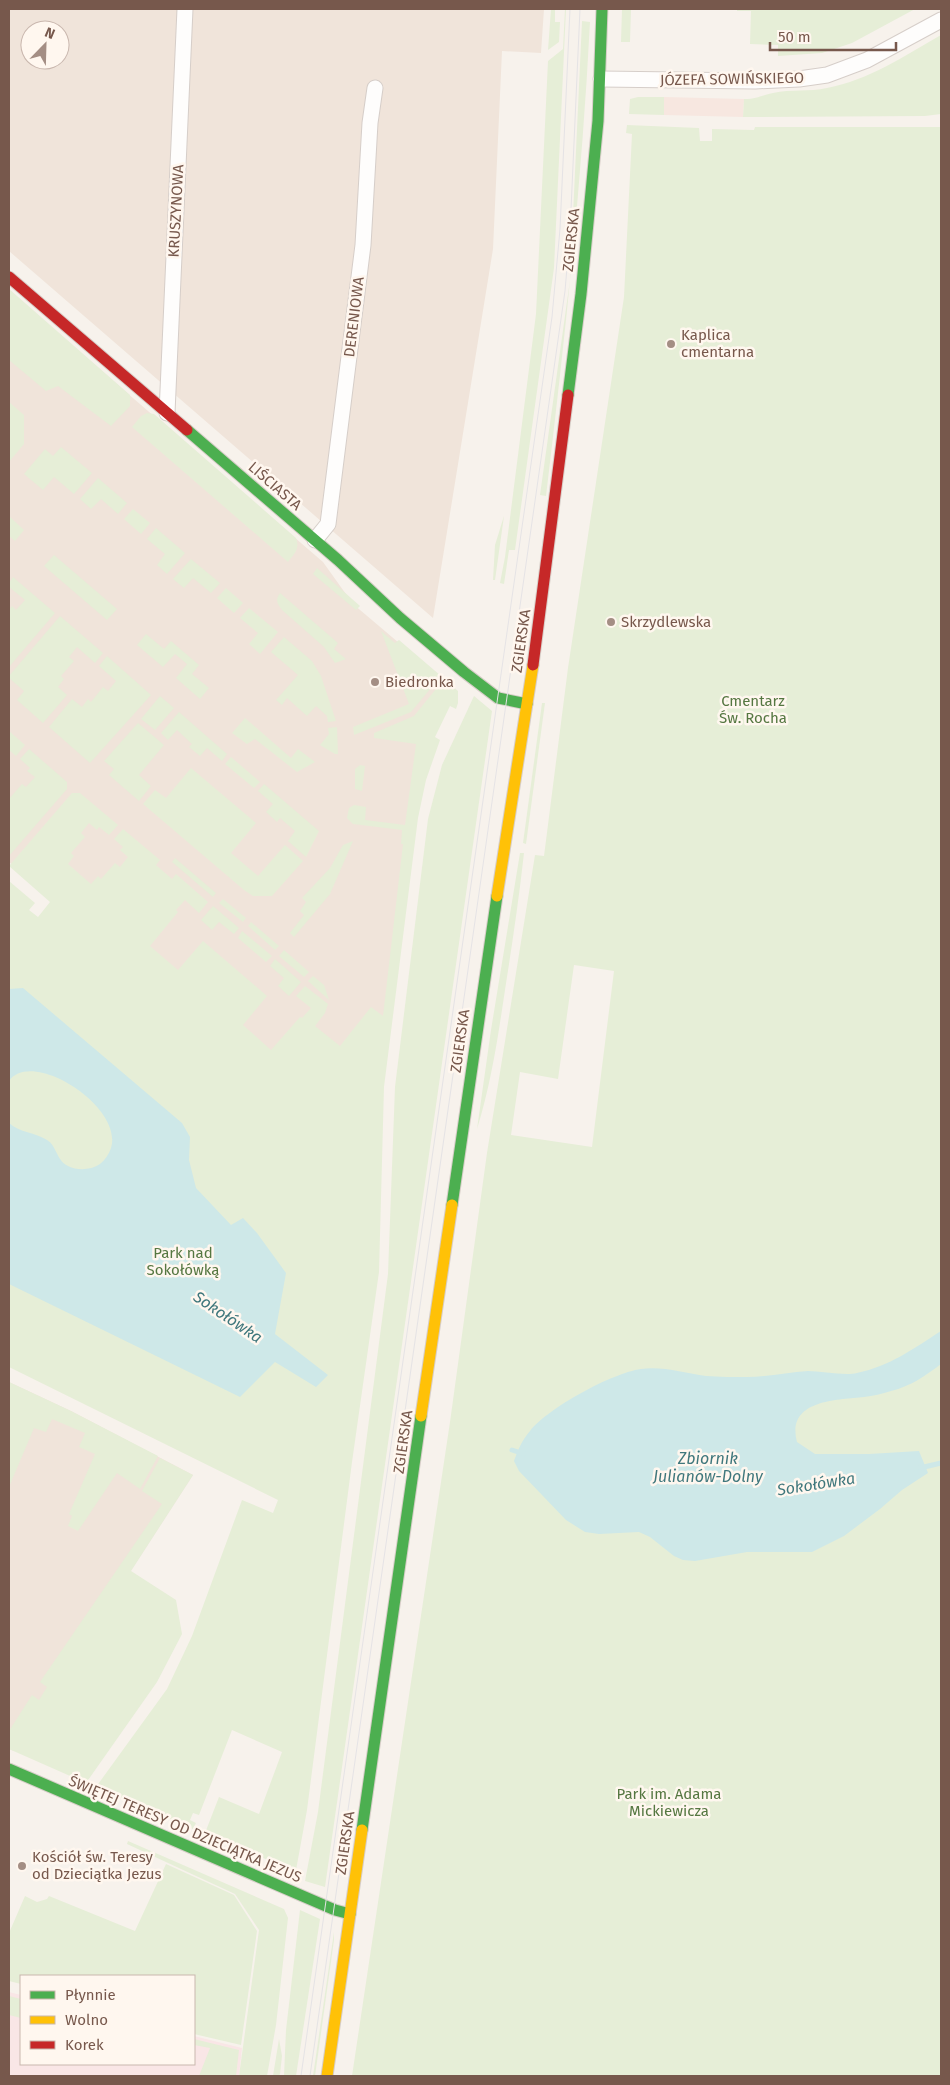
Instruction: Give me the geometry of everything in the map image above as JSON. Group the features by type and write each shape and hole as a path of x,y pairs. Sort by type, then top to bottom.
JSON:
{"main road":[{"name":"ZGIERSKA","path":"327,2076 478,1021 527,704 578,322 598,121 602,9"},
{"name":"LIŚCIASTA","path":"9,277 315,540 400,618 493,695 502,700 527,704"},
{"name":"ŚWIĘTEJ TERESY OD DZIECIĄTKA JEZUS","path":"9,1769 335,1910 350,1914"}],"street":[{"name":"KRUSZYNOWA","path":"167,413 185,9"},
{"name":"JÓZEFA SOWIŃSKIEGO","path":"600,79 756,82 820,76 860,63 941,20"},
{"name":"DERENIOWA","path":"315,540 328,524 363,245 370,123 375,88"}],"shaded area":[{"path":"9,9 544,9 541,53 502,51 493,249 433,618 9,251"},
{"path":"664,97 744,99 743,117 664,115"},
{"path":"9,291 323,562 353,604 438,676 367,1124 54,900 9,862"},
{"path":"9,1382 71,1411 193,1475 14,1751 9,1749"},
{"path":"9,1992 20,1995 20,2065 195,2065 195,2036 242,2048 239,2076 9,2076"}],"green space":[{"path":"551,9 555,9 555,22 560,22 559,42 548,50"},
{"path":"565,9 554,268 515,550 509,550 504,584 500,583 505,557 536,314 548,61 563,49"},
{"path":"622,9 631,9 630,42 621,42"},
{"path":"737,9 915,9 852,43 822,53 778,56 778,45 750,44 751,11 737,11"},
{"path":"582,21 590,22 578,200 570,278"},
{"path":"941,35 941,114 925,116 743,117 744,99 780,92 820,89 842,84 872,73"},
{"path":"638,97 664,97 664,115 629,114 630,99"},
{"name":"Park im. Adama Mickiewicza","path":"627,125 699,128 700,141 712,141 712,129 754,130 755,127 941,127 941,2076 352,2076 450,1422 487,1153 535,855 544,856 568,668 624,297 632,134 626,133","holes":["574,965 614,971 592,1147 511,1135 520,1072 558,1079"]},
{"path":"570,284 546,496 540,495"},
{"path":"9,289 130,395 130,406 111,426 58,386 46,391 9,360"},
{"path":"9,402 24,415 24,444 9,462"},
{"path":"147,413 154,414 296,538 297,548 288,562 132,427 141,416"},
{"path":"61,447 92,473 74,494 54,477 43,490 24,474 45,449 53,456"},
{"path":"98,478 127,503 118,514 101,499 91,509 80,499"},
{"path":"133,509 150,523 141,534 124,519"},
{"path":"9,516 24,530 15,541 9,536"},
{"path":"504,516 495,580 493,580 495,545"},
{"path":"156,528 185,553 167,574 157,565 165,554 147,539"},
{"path":"54,555 117,609 107,620 44,566"},
{"path":"191,559 220,583 211,593 193,578 184,588 173,579"},
{"path":"317,568 360,606 356,610 313,574"},
{"path":"13,577 55,613 9,667 9,610 12,606 16,610 25,600 9,587"},
{"path":"226,588 243,603 234,613 217,598"},
{"path":"280,593 338,643 334,649 346,659 335,663 324,647 282,610 277,602"},
{"path":"249,608 278,632 260,654 249,644 258,633 240,618"},
{"path":"60,616 103,653 95,663 77,647 69,657 74,661 61,676 64,679 58,687 67,695 43,723 17,700 24,691 9,676"},
{"path":"381,631 395,643 399,640 441,676 411,712 354,735 353,727 409,704"},
{"path":"146,634 164,649 171,641 199,665 192,674 209,688 200,699 176,678 187,664 175,654 163,667 137,645"},
{"path":"284,637 312,661 321,676 336,721 328,722 327,716 316,706 307,716 287,698 282,705 276,700 298,675 271,652"},
{"path":"107,656 151,695 90,763 49,727 72,699 82,707 88,699 91,702 103,687 108,691 116,681 99,666"},
{"name":"Park nad Sokołówką","path":"444,679 458,691 458,703 456,709 450,706 435,737 440,740 426,780 418,818 384,1087 379,1272 352,1462 307,1810 296,1870 284,1867 205,1833 219,1797 259,1814 282,1752 232,1730 199,1815 193,1813 190,1820 196,1823 193,1829 96,1787 167,1689 192,1636 242,1500 273,1513 278,1500 9,1367 9,881 35,903 29,910 38,917 50,902 9,866 72,793 80,793 118,825 109,835 99,827 97,830 89,823 81,833 85,837 71,853 74,856 68,864 91,884 98,876 101,879 115,863 120,867 128,857 120,850 123,847 114,839 123,829 160,860 156,865 172,879 176,874 208,902 199,913 185,900 176,910 178,912 150,946 178,970 203,941 267,996 243,1025 271,1050 300,1017 302,1018 311,1008 296,996 305,986 328,1004 325,1013 315,1026 340,1046 371,1007 383,1016 403,844 401,844 402,830 353,824 347,818 349,808 354,805 366,807 365,820 405,825 416,744 374,738 374,733 414,716"},
{"path":"160,696 174,708 155,730 141,719"},
{"path":"474,696 492,711 325,1887 305,1881 318,1812 388,1274 395,1087 428,819 442,765"},
{"path":"542,703 545,703 526,844 523,843"},
{"path":"179,712 227,754 222,761 207,748 200,756 189,747 192,744 177,730 168,740 161,733"},
{"path":"245,718 291,758 298,749 315,762 297,772 255,739 247,744 232,733"},
{"path":"138,723 164,745 139,775 151,786 139,801 109,775 114,769 104,761"},
{"path":"337,727 338,754 335,754 320,745 329,734 328,728"},
{"path":"9,731 25,745 16,756 9,750"},
{"path":"29,749 67,782 67,789 9,856 9,799 22,784 26,787 35,777 27,771 30,768 20,759"},
{"path":"231,757 260,782 254,788 225,764"},
{"path":"360,765 365,766 362,791 355,789 355,769"},
{"path":"191,768 256,823 231,853 258,876 285,845 303,861 272,896 253,896 244,890 143,804 155,790 166,798"},
{"path":"264,784 319,831 306,857 288,841 295,831 280,818 277,822 266,812 273,804 258,791"},
{"path":"353,841 330,894 294,937 290,933 304,915 300,911 306,902 302,898 330,868 343,845"},
{"path":"520,853 524,853 500,1025 490,1078 477,1129 491,1030"},
{"path":"175,858 216,893 213,897 172,862"},
{"path":"223,899 246,918 243,922 219,903"},
{"path":"213,906 239,928 234,934 219,922 212,930 201,920"},
{"path":"251,922 279,946 275,950 248,926"},
{"path":"242,931 272,956 266,962 238,938"},
{"path":"284,950 309,972 304,977 279,956"},
{"path":"275,959 301,982 289,996 278,986 284,978 270,966"},
{"path":"313,976 324,985 329,1000 308,981"},
{"path":"9,1382 71,1411 158,1456 140,1489 117,1473 78,1531 68,1526 72,1516 69,1514 95,1454 79,1447 85,1433 52,1419 46,1432 34,1428 9,1487"},
{"path":"160,1458 193,1475 131,1571 176,1600 182,1634 157,1682 86,1783 9,1749 9,1731 32,1695 39,1700 47,1687 40,1682 162,1504 142,1491"},
{"path":"128,1841 284,1909 288,1918 276,2025 267,2076 239,2076 259,1930 235,1894 127,1844"},
{"path":"166,1864 234,1895 257,1931 241,2045 195,2034 195,1975 20,1975 20,1984 9,1981 9,1933 25,1896 37,1902 47,1899 49,1896 135,1931"},
{"path":"300,1910 320,1919 296,2076 284,2076 286,2030"},
{"path":"334,1932 315,2076 313,2076"},
{"path":"9,1996 20,1999 20,2018 9,2015"},
{"path":"195,2039 239,2050 236,2076 199,2076 210,2048 195,2045"},
{"path":"279,2039 282,2056 280,2074 279,2076 273,2076"}],"water":[{"path":"23,988 182,1123 190,1137 189,1160 196,1188 231,1225 243,1218 257,1233 286,1273 275,1334 328,1375 316,1387 275,1362 240,1397 9,1284 9,1123 18,1129 47,1140 64,1163 76,1169 89,1169 100,1164 107,1157 111,1148 111,1132 104,1116 91,1100 74,1087 55,1077 36,1072 21,1073 9,1081 9,989"},
{"name":"Zbiornik Julianów-Dolny","path":"941,1331 941,1364 918,1380 881,1394 828,1401 806,1410 799,1418 796,1428 797,1442 815,1454 869,1454 919,1451 928,1473 902,1490 844,1536 812,1552 747,1552 695,1561 683,1560 674,1556 650,1537 639,1532 599,1534 585,1532 566,1520 519,1471 514,1461 520,1445 527,1434 551,1412 598,1384 629,1372 657,1368 706,1376 732,1377 808,1371 852,1374 869,1370 891,1361"}],"waterway":[{"name":"Sokołówka","path":"512,1450 524,1454"},
{"name":"Sokołówka","path":"920,1468 941,1463"}],"tram line":[{"path":"301,2076 552,317 560,229 570,9"},
{"path":"310,2076 565,291 570,232 580,9"}],"traffic: fast":[{"path":"568,395 581,294 598,121 602,9"},
{"path":"187,430 464,672 498,698 527,704"},
{"path":"452,1205 497,896"},
{"path":"362,1830 421,1416"},
{"path":"9,1769 335,1910 350,1914"}],"traffic: slow":[{"path":"497,896 533,665"},
{"path":"421,1416 452,1205"},
{"path":"327,2076 362,1830"}],"traffic: jam":[{"path":"9,277 187,430"},
{"path":"533,665 568,395"}],"place":[{"name":"Kaplica cmentarna","path":"671,344"},
{"name":"Skrzydlewska","path":"611,622"},
{"name":"Biedronka","path":"375,682"},
{"name":"Kościół św. Teresy od Dzieciątka Jezus","path":"22,1866"}],"park label":[{"name":"Cmentarz Św. Rocha","path":"753,710"}]}
